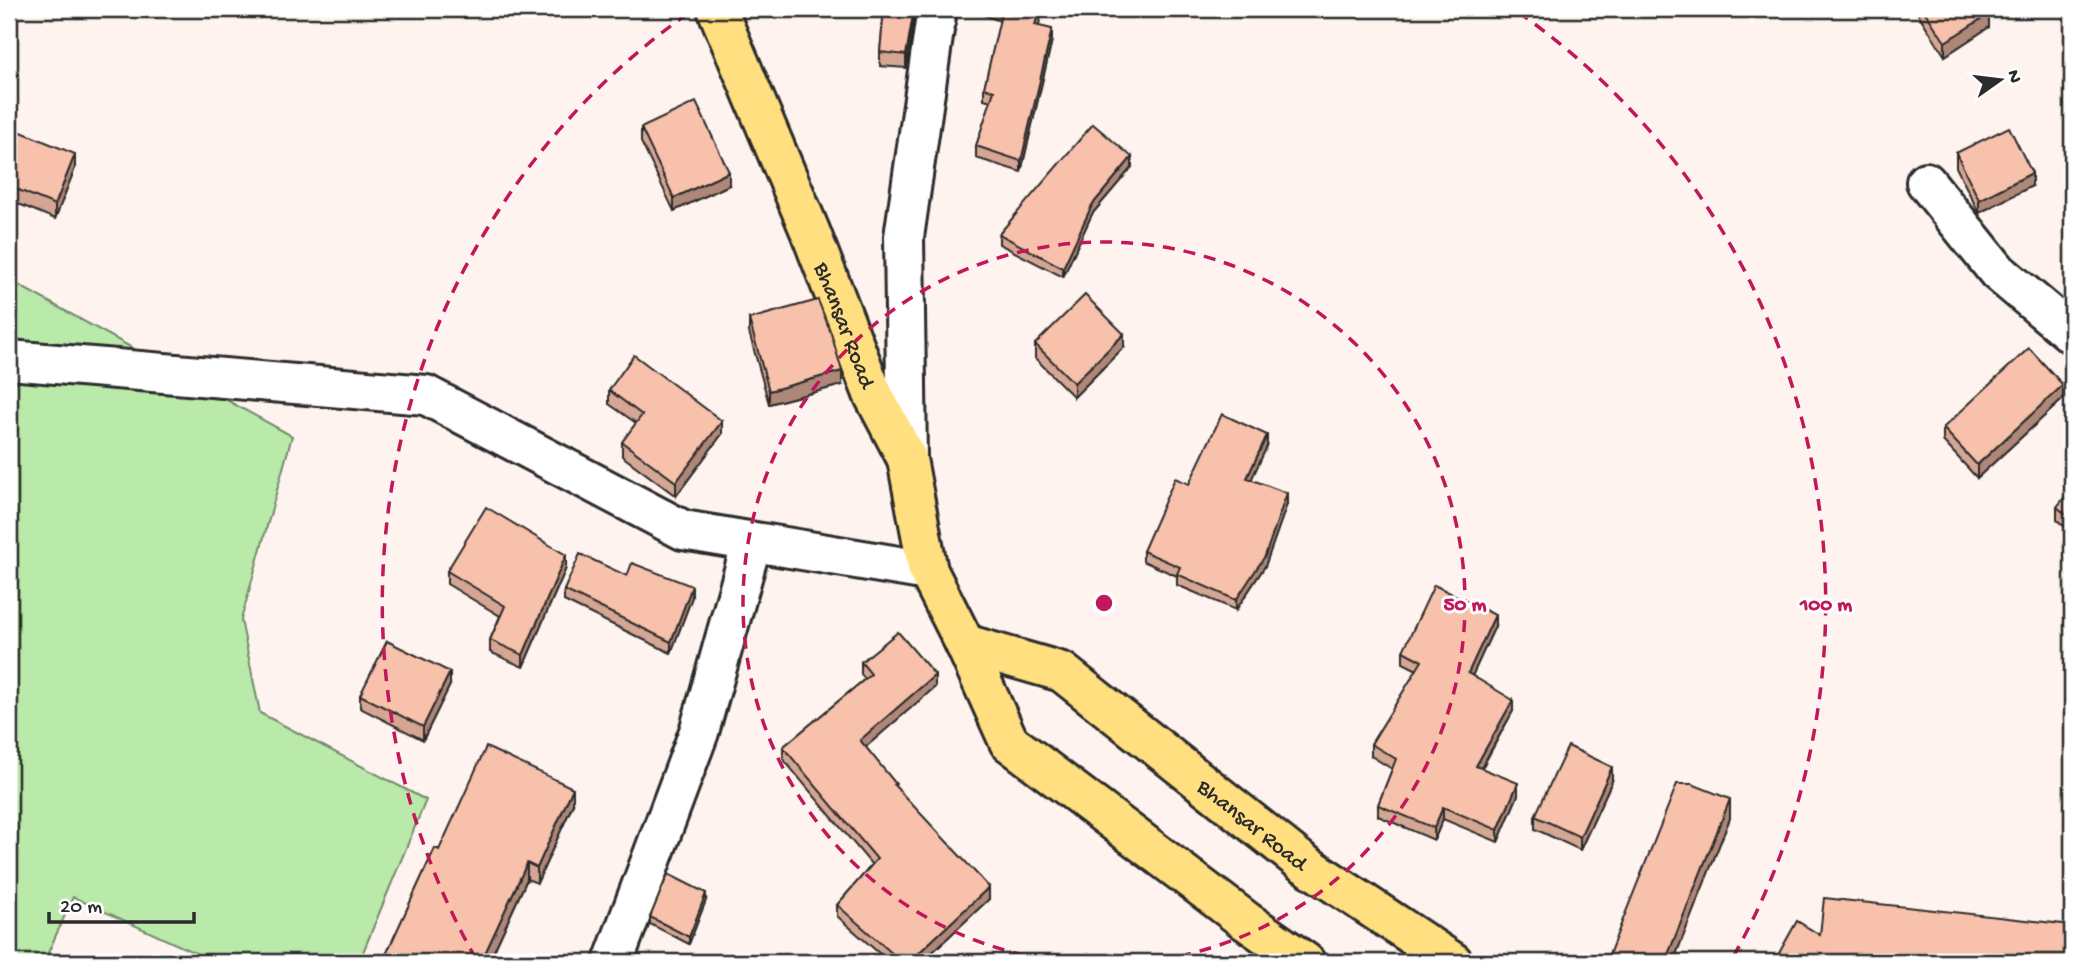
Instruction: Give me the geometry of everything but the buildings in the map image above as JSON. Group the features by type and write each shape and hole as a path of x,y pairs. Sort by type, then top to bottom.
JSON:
{"main road":[{"name":"Bhansar Road","path":"717,9 810,231 873,394 907,459 928,571 965,644 1009,742 1246,921 1305,962"},
{"name":"Bhansar Road","path":"965,644 1062,672 1302,862 1453,962"}],"street":[{"path":"907,459 904,237 937,9"},
{"path":"1926,182 1998,272 2072,334"},
{"path":"9,360 426,395 683,530 928,571"},
{"path":"613,962 699,733 752,542"}],"green space":[{"path":"9,280 292,436 241,620 260,713 426,800 359,962 215,962 73,897 44,962 9,962"}]}
